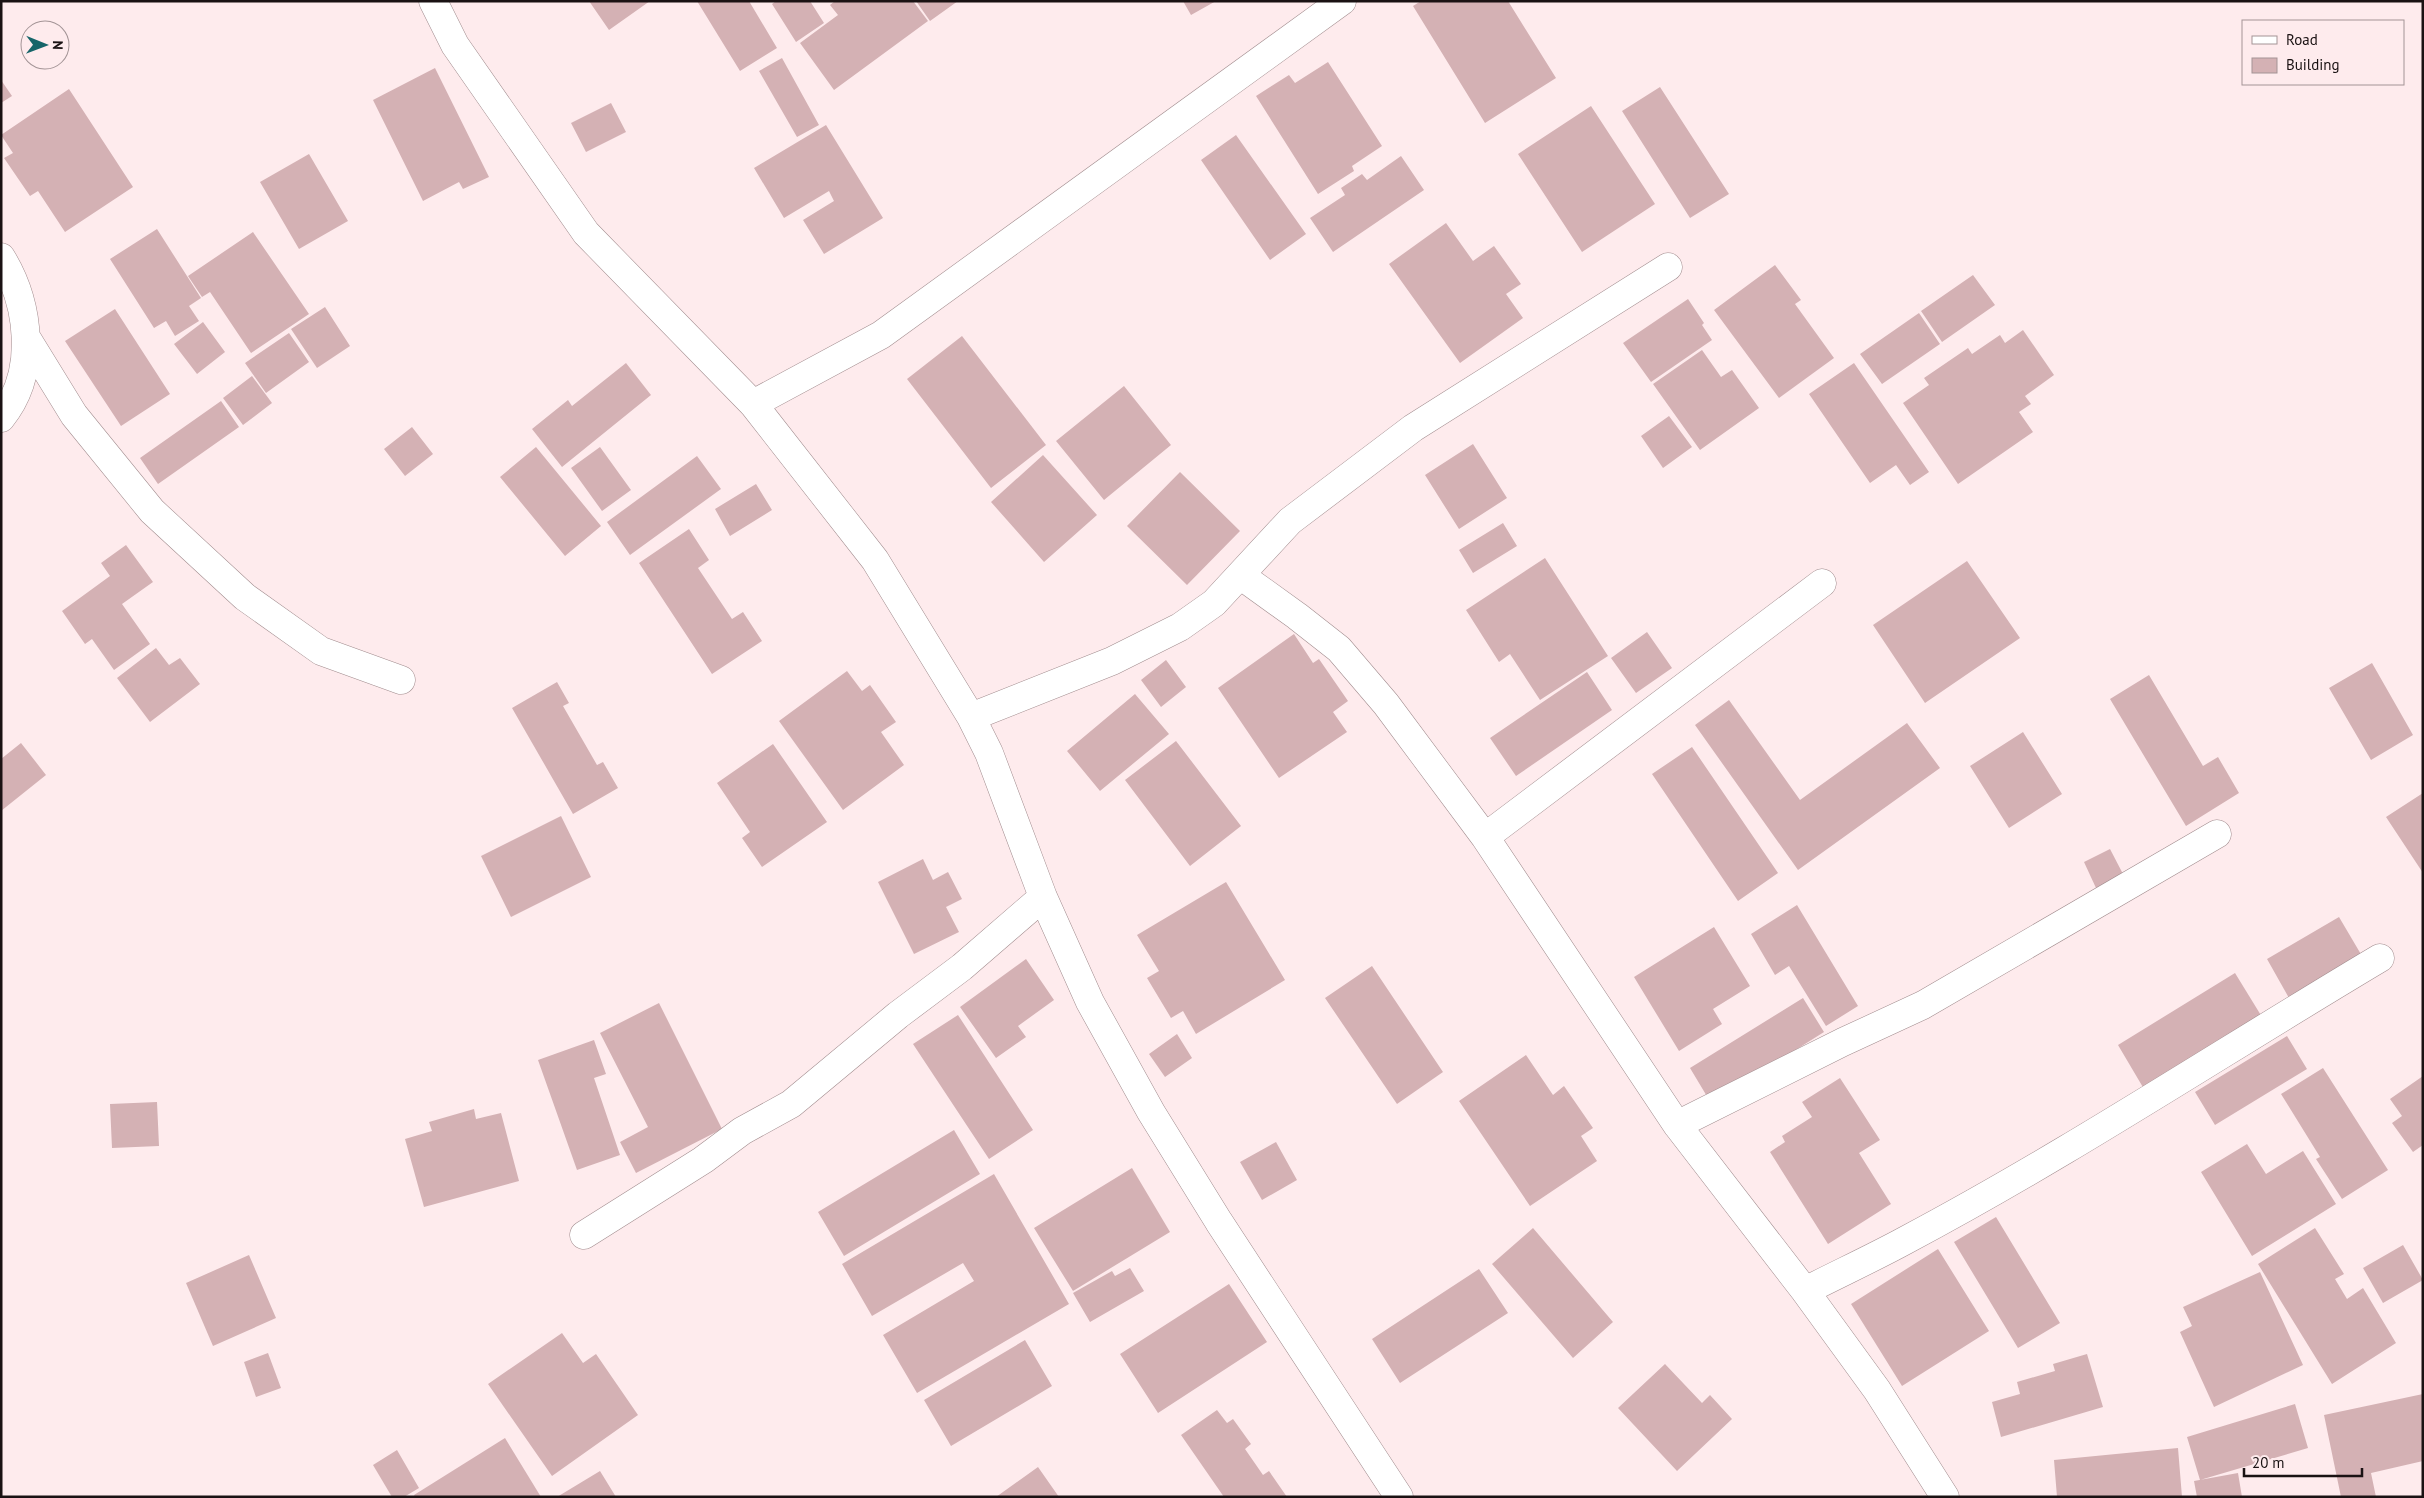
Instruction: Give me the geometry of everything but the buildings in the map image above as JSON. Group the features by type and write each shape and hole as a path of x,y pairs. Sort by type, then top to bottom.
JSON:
{"street":[{"path":"433,1 455,45 586,233 753,404 875,560 971,717 989,753 1043,897 1090,1002 1151,1112 1224,1230 1399,1497"},
{"path":"753,404 881,335 1342,1"},
{"path":"1,257 21,300 26,337 18,387 1,418"},
{"path":"971,717 1112,660 1180,627 1214,603 1290,522 1413,428 1668,267"},
{"path":"26,337 74,415 152,511 244,597 322,651 401,680"},
{"path":"1240,575 1339,649 1386,704 1485,837 1677,1125 1805,1291 1877,1390 1945,1497"},
{"path":"1485,837 1822,583"},
{"path":"1677,1125 1843,1042 1923,1005 2217,834"},
{"path":"584,1235 703,1160 742,1131 790,1104 898,1015 962,967 1043,897"},
{"path":"1805,1291 1906,1240 2124,1115 2245,1038 2380,958"}]}
